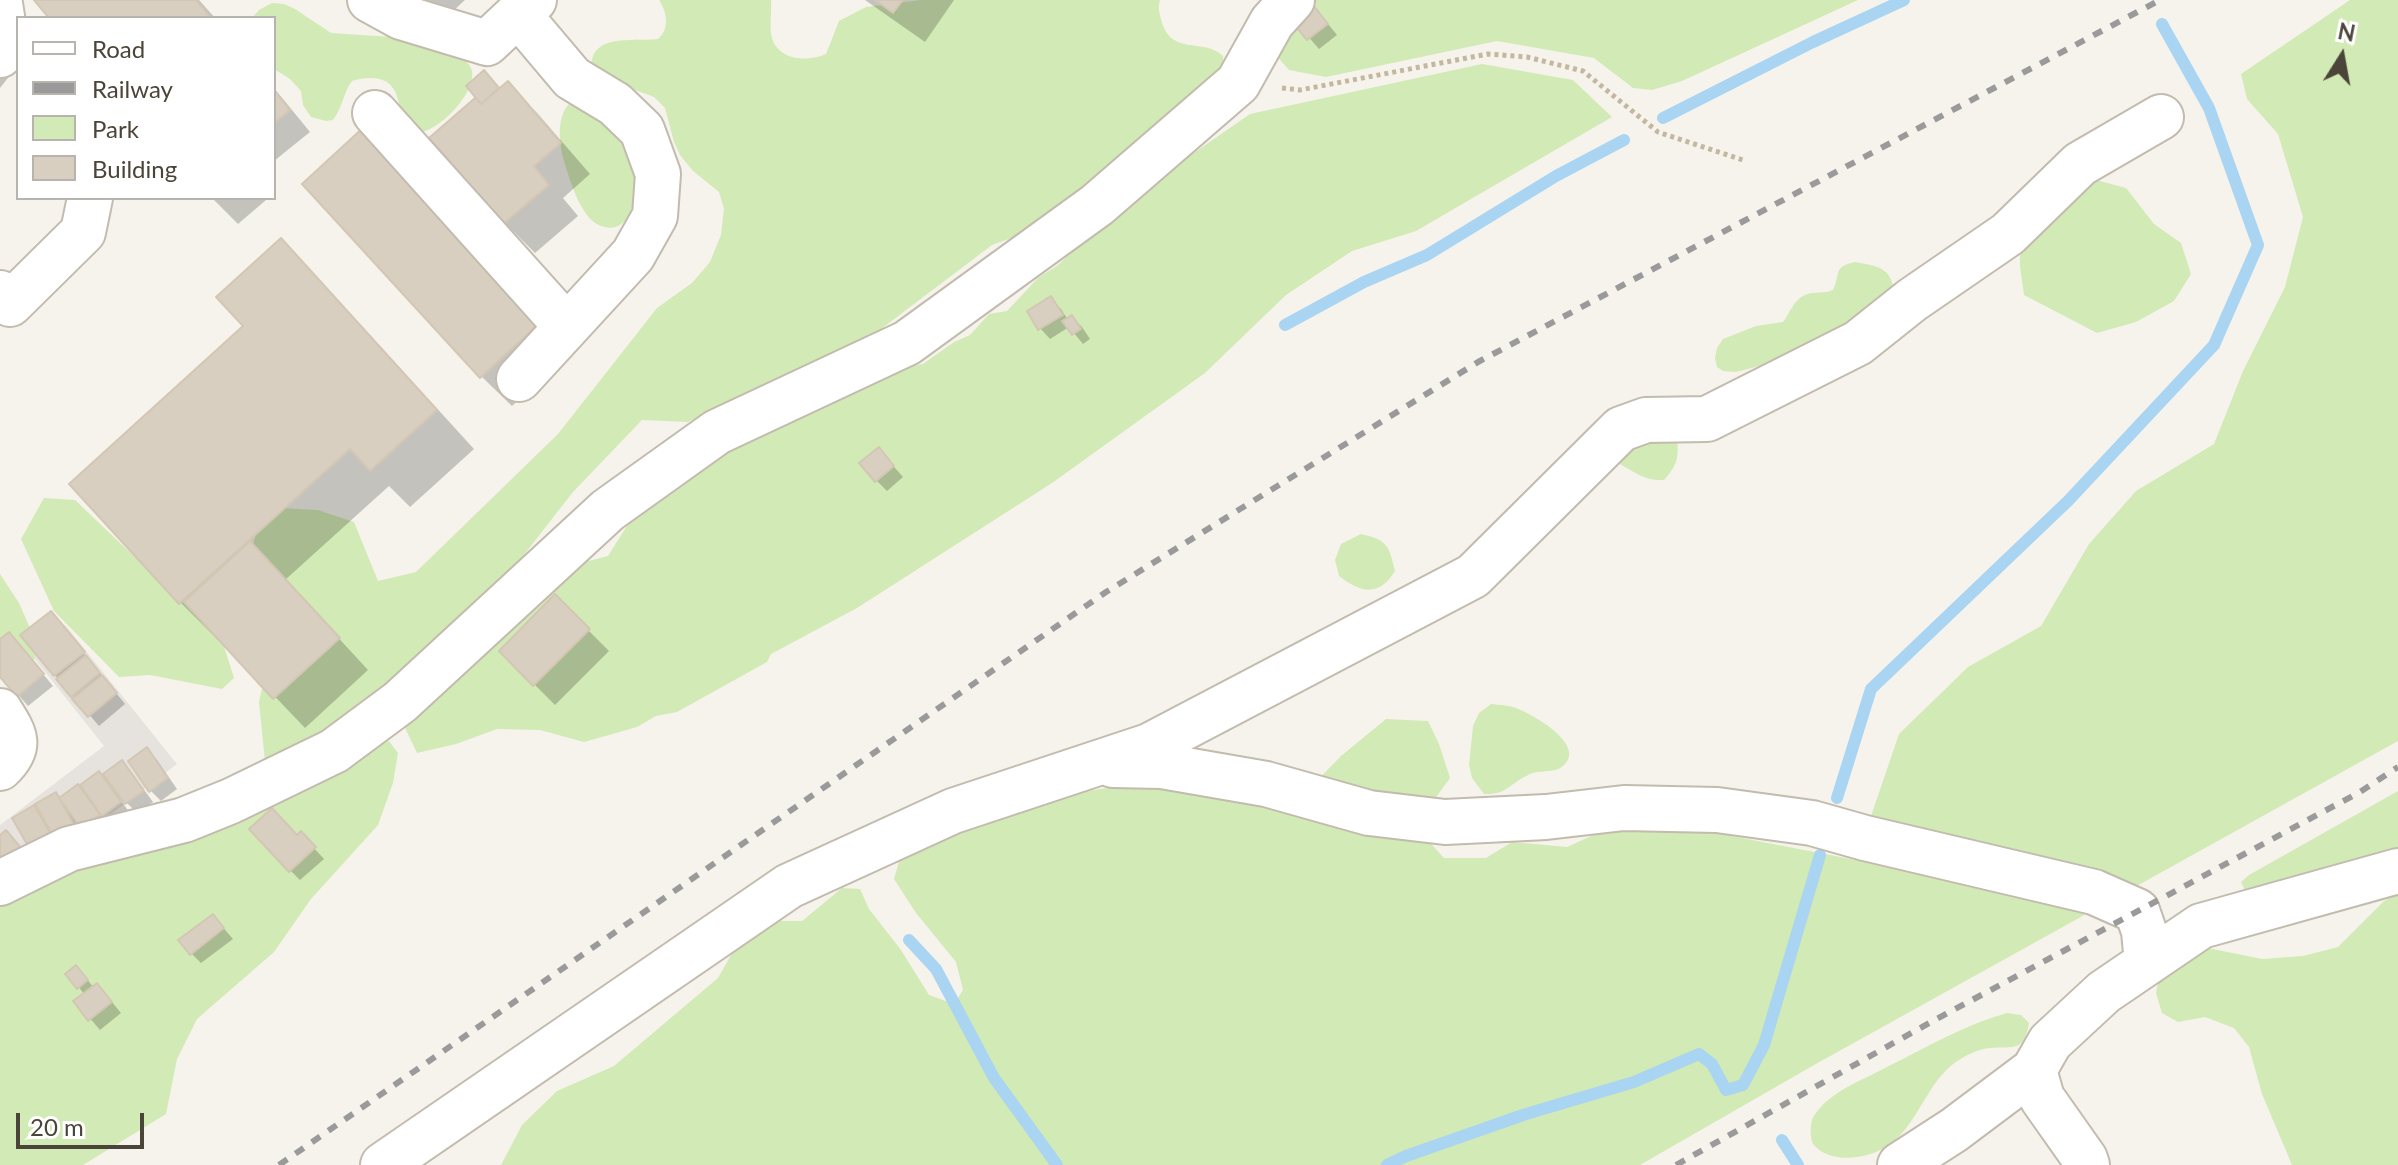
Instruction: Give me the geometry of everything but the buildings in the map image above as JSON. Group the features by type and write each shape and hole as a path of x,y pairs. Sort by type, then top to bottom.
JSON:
{"lane":[{"path":"370,0 401,17 487,43 526,7 572,78 615,104 642,130 658,174 655,216 633,255 519,379"},
{"path":"0,883 69,849 184,820 334,751 400,702 608,510 717,432 907,343 1097,205 1238,83 1272,22 1292,0"},
{"path":"375,113 567,327"},
{"path":"383,1165 789,886 953,811 1149,746 1473,576 1621,429 1646,420 1707,419 1858,343 1912,300 2008,234 2080,164 2161,117"},
{"path":"0,293 10,304 83,232 90,200"},
{"path":"0,711 15,736 13,756 0,768"},
{"path":"1094,765 1162,766 1266,784 1369,813 1445,822 1546,817 1624,808 1717,810 1812,823 2094,892 2137,911 2144,931 2147,963"},
{"path":"1900,1165 1954,1130 2034,1070 2050,1042 2104,992 2201,926 2398,871"},
{"path":"2034,1070 2042,1098 2087,1165"}],"path":[{"path":"1238,83 1300,90 1488,54 1527,57 1583,71 1658,132 1746,161"}],"shaded area":[{"path":"65,625 177,764 93,828 0,876 0,825 104,746 30,653"}],"green space":[{"path":"659,0 771,0 771,34 776,46 787,55 803,59 826,54 839,21 866,7 921,0 1160,0 1159,10 1165,31 1179,42 1206,48 1223,56 1224,70 1047,225 992,245 881,329 688,422 642,420 573,492 481,610 333,736 265,761 259,702 274,636 242,578 265,507 318,510 354,522 378,581 416,572 558,434 657,308 692,283 710,262 721,235 724,209 719,192 693,171 680,155 665,108 654,97 592,74 592,61 603,45 623,40 658,39 662,35 666,20"},
{"path":"1306,0 1858,0 1682,81 1652,90 1633,88 1594,58 1497,41 1326,77 1289,70 1273,52"},
{"path":"2350,0 2398,0 2398,741 1640,1165 501,1165 522,1125 557,1091 614,1066 718,978 744,932 768,921 802,921 842,888 860,889 869,909 901,950 929,995 954,1004 963,990 956,962 916,913 894,879 903,848 1018,801 1107,788 1155,785 1307,791 1341,756 1386,719 1428,721 1450,778 1415,826 1444,858 1486,858 1512,842 1567,847 1633,817 1856,860 1899,734 1968,667 2041,626 2089,544 2136,491 2214,444 2243,371 2285,287 2303,217 2278,134 2247,99 2241,74"},
{"path":"272,3 284,4 331,33 392,37 460,56 469,64 472,80 462,101 453,111 424,132 415,133 400,118 394,89 388,83 373,78 352,81 333,120 311,117 303,105 301,91 276,70 276,16 254,16"},
{"path":"1482,64 1573,80 1612,117 1416,231 1352,251 1286,295 1205,373 1052,483 857,608 771,654 767,662 677,712 656,716 637,727 584,742 540,730 497,729 456,744 417,753 398,713 555,583 585,562 608,556 635,513 756,427 808,415 823,399 852,389 866,388 895,369 923,364 954,342 970,335 989,314 1007,311 1038,278 1058,265 1133,195 1250,114"},
{"path":"570,103 616,126 633,159 636,177 634,200 631,211 618,226 609,228 591,219 580,205 572,186 560,139 562,115"},
{"path":"2096,180 2126,188 2154,224 2181,243 2191,274 2174,301 2136,322 2097,333 2024,295 2020,266 2020,248 2049,214"},
{"path":"1855,262 1887,273 1894,293 1882,305 1779,361 1736,372 1717,367 1717,348 1723,339 1756,326 1783,322 1801,297 1833,290 1840,269"},
{"path":"1645,430 1677,439 1676,461 1664,480 1646,478 1620,464 1620,454"},
{"path":"44,498 75,500 222,640 234,678 222,689 150,675 119,677 54,611 21,539"},
{"path":"1361,534 1386,545 1395,571 1383,585 1369,590 1339,576 1335,560 1341,544"},
{"path":"0,574 19,603 37,644 32,671 0,675"},
{"path":"1491,704 1516,708 1555,731 1568,749 1569,758 1563,766 1532,773 1503,791 1484,794 1472,778 1469,765 1473,726 1479,713"},
{"path":"389,741 398,753 393,783 378,825 311,899 274,952 197,1019 177,1059 166,1114 83,1165 0,1165 0,907 22,892 70,873 185,836 234,824 339,763"},
{"path":"2398,791 2398,855 2246,893 2241,882 2249,875"},
{"path":"2398,893 2398,1165 2292,1165 2262,1094 2249,1047 2234,1028 2205,1017 2178,1022 2162,1013 2156,993 2160,972 2203,947 2262,959 2303,956 2338,947 2383,902"},
{"path":"2007,1013 2021,1015 2029,1023 2021,1044 1981,1050 1956,1062 1938,1080 1909,1124 1892,1143 1873,1153 1851,1158 1829,1155 1813,1144 1813,1118 1840,1091 1945,1038"}],"waterway":[{"path":"1663,118 1904,0"},
{"path":"1837,798 1871,689 2068,501 2214,345 2258,245 2209,108 2162,24"},
{"path":"1285,325 1364,282 1427,255 1556,176 1624,140"},
{"path":"1387,1165 1526,1114 1634,1082 1699,1054 1712,1064 1726,1090 1743,1085 1764,1045 1820,855"},
{"path":"909,940 936,969 994,1078 1057,1165"},
{"path":"1782,1140 1798,1165"}],"railway":[{"path":"279,1165 1106,592 1478,362 2160,0"},
{"path":"1676,1165 1931,1022 2360,792 2398,767"}]}
